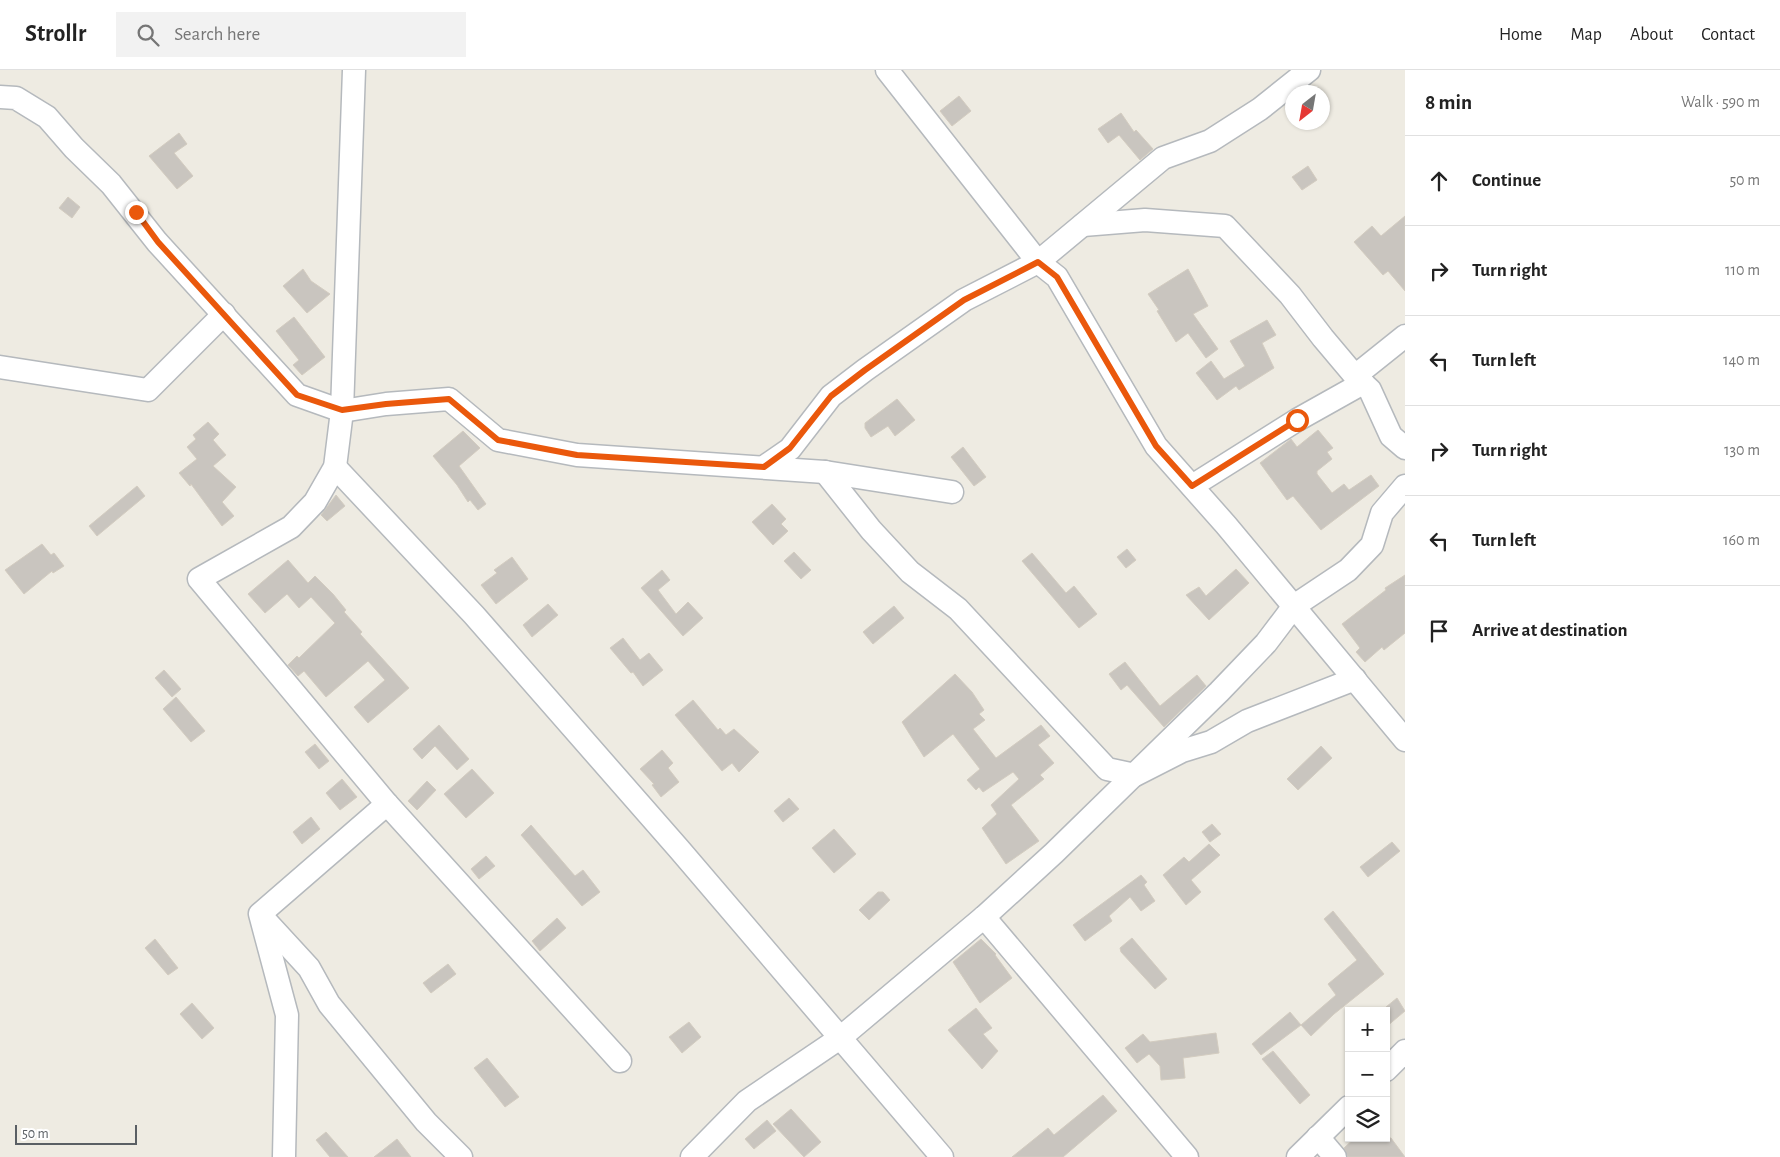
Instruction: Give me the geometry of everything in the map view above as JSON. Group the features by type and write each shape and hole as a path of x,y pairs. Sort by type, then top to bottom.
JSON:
{"street":[{"path":"354,70 342,410 334,467 314,502 291,527 199,579 387,804 620,1061"},
{"path":"888,70 1038,262 1057,277 1156,446 1294,606 1405,740"},
{"path":"764,467 790,448 831,396 865,370 964,300 1038,262 1164,158 1210,141 1260,110 1310,70"},
{"path":"0,98 16,98 47,117 74,148 111,184 158,242 297,395 342,410 449,399 498,440 577,455 825,472 952,492"},
{"path":"1083,225 1145,220 1225,226 1290,295 1323,338 1370,390 1392,436 1405,448"},
{"path":"0,367 148,390 224,314"},
{"path":"1192,486 1359,380 1405,336"},
{"path":"334,467 480,623 673,842 942,1157"},
{"path":"825,472 871,530 910,572 958,609 1107,769 1135,775 1182,751 1211,742 1247,721 1355,679"},
{"path":"692,1157 747,1101 840,1038 984,917 1135,775 1266,643 1294,606 1348,570 1372,544 1382,513 1405,486"},
{"path":"260,914 387,804"},
{"path":"260,914 287,1016 284,1157"},
{"path":"260,914 309,968 329,1004 420,1115 461,1157"},
{"path":"984,917 1187,1157"},
{"path":"1390,1066 1405,1051"},
{"path":"1298,1157 1345,1111"},
{"path":"1318,1137 1335,1157"}],"building":[{"path":"959,96 971,111 952,126 940,111"},
{"path":"1121,113 1134,132 1136,130 1153,149 1140,160 1119,135 1108,143 1098,129"},
{"path":"179,133 187,144 174,153 193,176 177,189 149,156"},
{"path":"1308,166 1317,180 1302,190 1292,177"},
{"path":"68,197 80,207 72,218 59,208"},
{"path":"1405,216 1405,291 1388,271 1383,275 1354,242 1372,226 1381,236"},
{"path":"303,269 311,281 330,294 307,313 283,286"},
{"path":"1188,269 1208,306 1193,314 1218,349 1206,358 1188,333 1176,342 1148,294"},
{"path":"294,317 325,357 302,375 293,365 299,360 276,331"},
{"path":"1267,320 1276,335 1262,343 1274,368 1239,390 1236,386 1217,400 1196,373 1211,361 1224,379 1245,366 1230,341"},
{"path":"897,399 915,420 895,436 888,426 871,437 865,428 865,423"},
{"path":"208,422 219,434 213,440 226,455 213,466 236,487 222,502 234,516 222,526 191,484 190,486 179,473 197,459 187,447 196,439 193,435"},
{"path":"1318,430 1333,448 1327,452 1332,459 1317,471 1317,474 1332,493 1344,484 1349,490 1371,475 1379,486 1321,530 1293,496 1287,500 1260,463 1291,439 1297,447"},
{"path":"463,431 480,448 459,466 486,504 478,510 470,500 468,502 457,485 433,456"},
{"path":"963,447 986,477 974,486 951,457"},
{"path":"137,486 145,496 97,536 89,526"},
{"path":"336,495 345,506 327,521 321,515"},
{"path":"772,504 786,519 781,524 788,531 773,545 752,522"},
{"path":"42,544 51,555 54,553 64,566 53,573 52,571 24,594 5,570"},
{"path":"1127,549 1136,560 1126,568 1117,557"},
{"path":"794,552 811,570 801,579 784,561"},
{"path":"1032,553 1066,593 1074,586 1097,614 1079,628 1022,561"},
{"path":"512,557 528,579 496,604 481,585 497,573 494,570"},
{"path":"288,560 308,583 315,576 333,594 346,610 344,612 362,632 360,634 409,688 368,723 354,707 385,680 368,661 326,697 304,671 298,676 288,665 297,656 299,658 335,623 311,597 299,608 287,594 265,613 248,594"},
{"path":"1236,569 1249,583 1209,620 1186,595 1199,587 1206,596"},
{"path":"662,570 670,580 658,590 676,614 688,602 703,618 683,636 641,588"},
{"path":"1405,575 1405,633 1384,650 1382,647 1365,662 1356,652 1360,648 1342,624 1386,590 1385,588"},
{"path":"548,604 558,615 532,637 523,625"},
{"path":"894,606 904,618 873,644 863,632"},
{"path":"623,638 640,660 649,653 663,670 643,686 633,672 631,673 610,648"},
{"path":"1125,662 1160,706 1197,675 1206,686 1164,727 1127,685 1121,690 1109,674"},
{"path":"164,670 181,689 172,697 155,678"},
{"path":"955,674 972,692 984,710 979,714 985,720 973,729 996,758 1041,725 1050,736 1038,745 1054,763 1040,775 1044,779 1011,805 1039,841 1006,864 982,828 997,814 991,805 1019,779 1013,772 983,792 979,787 976,790 967,780 980,769 953,734 924,757 902,722"},
{"path":"176,697 205,731 191,742 163,709"},
{"path":"693,700 718,730 720,728 726,735 734,729 759,752 739,772 732,763 722,771 675,715"},
{"path":"439,725 469,759 457,770 435,746 422,759 413,749"},
{"path":"315,744 329,761 319,769 305,752"},
{"path":"1321,746 1332,758 1298,790 1287,779"},
{"path":"662,750 673,763 668,768 679,782 661,797 652,785 654,784 640,769"},
{"path":"472,769 494,793 466,818 444,794"},
{"path":"342,779 357,797 340,810 326,793"},
{"path":"427,781 436,790 417,810 408,801"},
{"path":"789,798 799,809 783,822 774,811"},
{"path":"311,817 320,829 302,844 293,832"},
{"path":"1212,824 1221,834 1210,842 1202,832"},
{"path":"531,825 575,876 583,870 600,892 582,906 521,835"},
{"path":"834,829 856,854 834,873 812,848"},
{"path":"1392,842 1400,851 1368,877 1360,867"},
{"path":"1209,844 1220,855 1191,880 1201,892 1186,905 1163,875 1184,857 1189,862"},
{"path":"486,856 495,866 479,879 471,869"},
{"path":"1141,875 1147,882 1144,885 1155,901 1141,911 1130,897 1109,916 1112,921 1085,941 1073,925"},
{"path":"878,892 883,892 890,900 869,920 859,910"},
{"path":"1333,911 1384,974 1334,1014 1311,1036 1301,1025 1336,995 1328,984 1357,960 1324,919"},
{"path":"557,918 566,928 540,951 532,941"},
{"path":"1132,938 1167,979 1155,989 1121,952 1120,948"},
{"path":"155,939 178,968 168,975 145,948"},
{"path":"981,939 996,954 1012,978 980,1003 953,962"},
{"path":"448,964 456,974 431,993 423,983"},
{"path":"1397,998 1405,1011 1390,1024 1390,1007 1386,1007"},
{"path":"192,1003 214,1028 202,1039 180,1014"},
{"path":"976,1008 992,1028 983,1034 998,1051 982,1069 948,1030"},
{"path":"1290,1012 1301,1025 1261,1055 1252,1044"},
{"path":"689,1022 701,1037 682,1053 669,1037"},
{"path":"1216,1033 1219,1053 1183,1058 1185,1078 1161,1080 1160,1066 1149,1054 1137,1063 1125,1048 1143,1034 1150,1042"},
{"path":"1273,1051 1310,1095 1300,1104 1262,1059"},
{"path":"487,1058 519,1097 505,1107 474,1068"},
{"path":"1103,1095 1117,1111 1063,1157 1012,1157 1048,1128 1054,1135"},
{"path":"791,1109 821,1142 804,1157 773,1124"},
{"path":"767,1120 776,1131 754,1149 745,1139"},
{"path":"326,1132 348,1157 330,1157 316,1140"},
{"path":"1391,1138 1405,1157 1348,1157 1344,1148 1351,1142 1390,1142"},
{"path":"397,1139 411,1157 374,1157"}],"route":[{"path":"136,212 158,242 297,395 342,410 449,399 498,440 577,455 764,467 790,448 831,396 865,370 964,300 1038,262 1057,277 1087,325 1156,446 1192,486 1297,420"}]}
